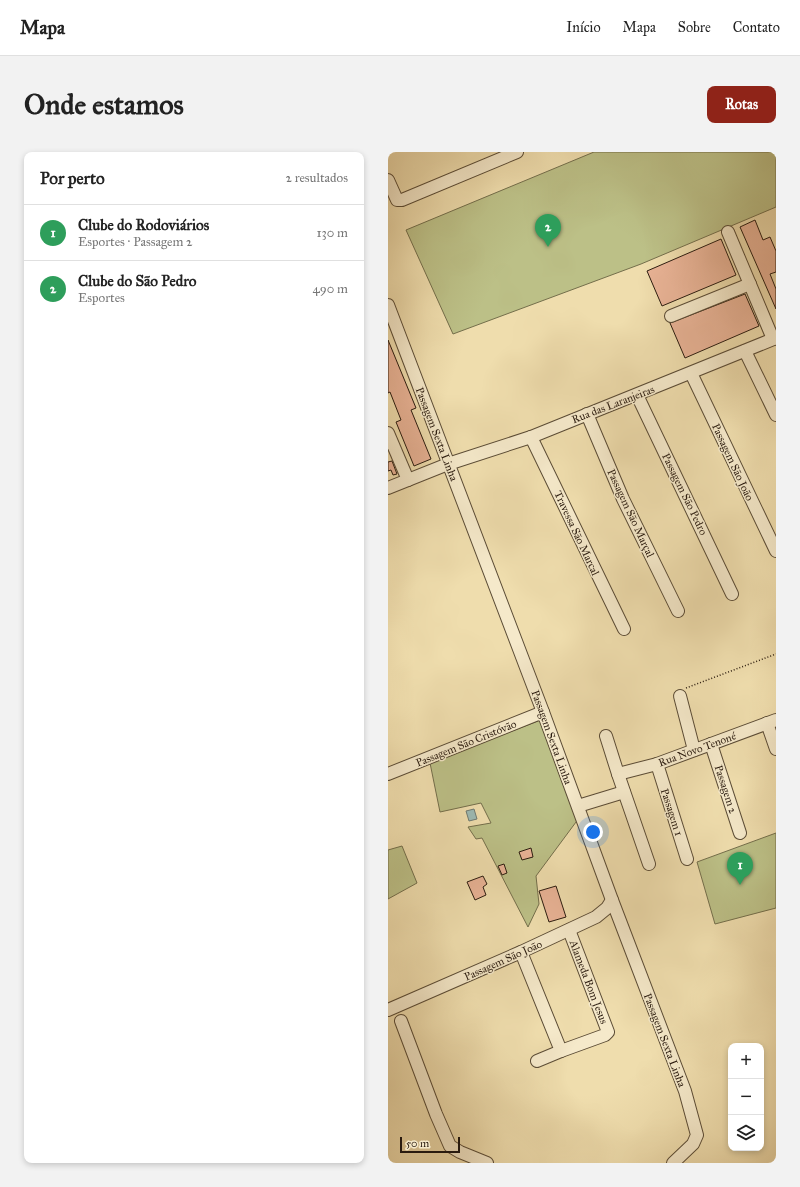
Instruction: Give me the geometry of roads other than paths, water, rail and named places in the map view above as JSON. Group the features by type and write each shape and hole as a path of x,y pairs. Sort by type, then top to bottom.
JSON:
{"street":[{"path":"388,180 397,200 402,200 517,152"},
{"path":"728,232 775,339"},
{"path":"671,316 750,284"},
{"name":"Passagem Sexta Linha","path":"388,305 685,1091 697,1135 694,1144 673,1163"},
{"name":"Rua das Laranjeiras","path":"388,488 448,464 531,437 775,339"},
{"path":"745,351 776,415"},
{"name":"Passagem São João","path":"690,373 776,551"},
{"name":"Passagem São Pedro","path":"638,395 732,594"},
{"name":"Passagem São Marçal","path":"587,414 623,499 678,611"},
{"path":"388,433 408,480"},
{"name":"Travessa São Marcal","path":"531,437 624,630"},
{"path":"680,696 694,750"},
{"name":"Passagem São Cristóvão","path":"388,774 543,712"},
{"path":"772,722 776,749"},
{"name":"Rua Novo Tenoné","path":"618,774 657,764 772,722"},
{"path":"606,736 649,864"},
{"name":"Passagem 2","path":"711,744 740,833"},
{"name":"Passagem 1","path":"657,764 687,859"},
{"path":"578,806 624,792"},
{"name":"Passagem São João","path":"388,1010 521,952 596,917 607,908 612,900"},
{"name":"Alameda Bom Jesus","path":"561,1051 608,1032 569,930"},
{"path":"521,952 561,1051 537,1061"},
{"path":"401,1021 436,1114 450,1146 460,1152 487,1163"}],"water":[{"path":"474,809 477,819 469,821 466,811"}],"place":[{"name":"Clube do São Pedro","path":"548,247"},
{"name":"Clube do Rodoviários","path":"740,885"}]}
